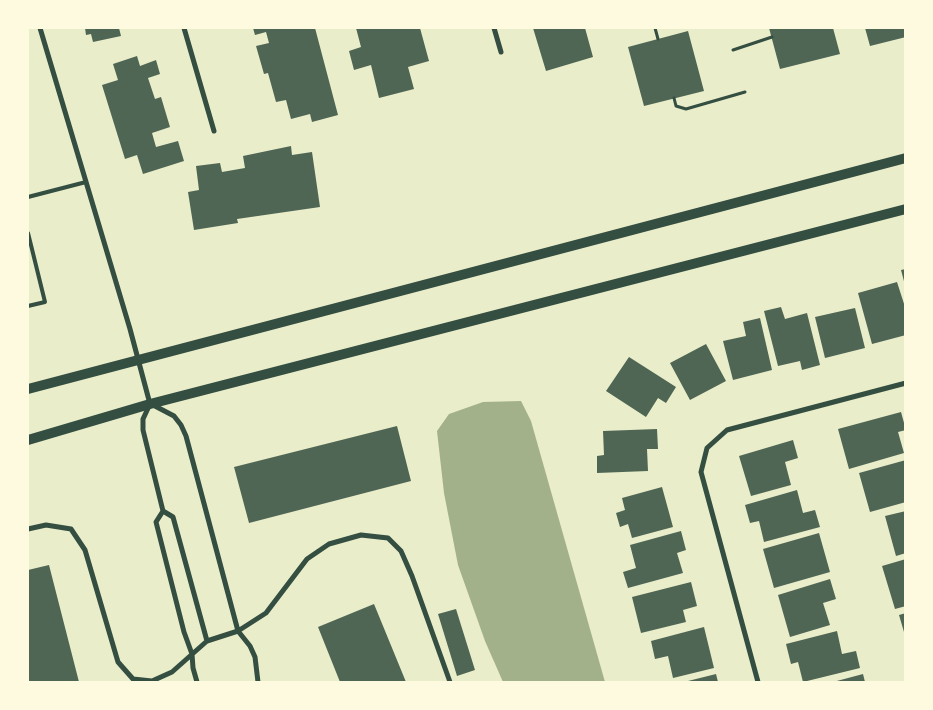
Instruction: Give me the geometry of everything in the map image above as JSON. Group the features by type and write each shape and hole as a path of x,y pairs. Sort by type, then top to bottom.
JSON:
{"main road":[{"path":"28,389 906,158"},
{"path":"28,440 150,404 906,209"}],"street":[{"path":"40,28 150,404 143,419 143,430 163,511 173,517 207,640"},
{"path":"184,28 214,131"},
{"path":"494,28 502,52"},
{"path":"758,682 701,472 707,448 727,430 906,382"},
{"path":"150,404 169,414 182,425 238,631 250,646 255,657 258,682"},
{"path":"163,511 156,522 157,529 184,632 192,654 197,682"},
{"path":"28,529 46,524 71,529 86,550 118,662 133,679 152,681 172,672 207,640 238,631 266,613 308,559 329,544 360,536 388,538 401,551 450,682"}],"lane":[{"path":"28,197 86,182"},
{"path":"28,233 45,302 28,306"}],"path":[{"path":"655,28 658,39"},
{"path":"733,50 772,37"},
{"path":"674,98 676,106 686,109 745,92"}],"shaded area":[{"path":"521,401 531,421 605,682 503,682 485,641 458,565 444,493 437,431 449,414 483,402"}],"building":[{"path":"85,28 119,28 121,36 93,42 91,34 86,35"},
{"path":"253,28 315,28 338,115 312,122 310,114 291,119 286,100 276,102 268,73 264,74 256,46 269,43 266,32 255,35"},
{"path":"356,28 420,28 429,61 408,67 414,89 379,98 371,65 354,70 349,51 361,47"},
{"path":"533,28 585,28 593,57 546,71"},
{"path":"769,28 833,28 840,54 780,69"},
{"path":"865,28 906,28 906,37 870,46"},
{"path":"688,31 704,91 644,106 628,47"},
{"path":"137,56 140,66 156,60 160,74 148,78 155,99 161,97 170,127 152,133 156,147 178,141 184,161 143,174 137,155 125,159 102,85 118,80 113,64"},
{"path":"291,146 292,155 312,152 320,207 237,219 238,223 194,230 188,192 199,190 196,166 220,163 222,172 245,168 243,156"},
{"path":"906,269 906,285 905,285 901,270"},
{"path":"897,282 906,310 906,335 872,344 858,293"},
{"path":"781,307 785,319 807,313 820,365 802,370 800,361 778,366 764,311"},
{"path":"855,308 865,348 825,358 815,317"},
{"path":"760,318 772,370 733,380 723,341 746,336 743,322"},
{"path":"706,344 726,381 690,400 670,363"},
{"path":"629,357 676,387 666,403 658,398 646,417 606,391"},
{"path":"901,412 906,430 898,432 904,453 849,469 838,429"},
{"path":"397,426 411,481 249,523 234,467"},
{"path":"657,429 658,449 647,449 648,471 597,473 597,456 604,455 603,431"},
{"path":"793,440 798,458 785,462 791,485 751,496 739,456"},
{"path":"906,460 906,502 870,512 859,473"},
{"path":"662,487 673,527 632,538 628,524 620,527 616,513 625,510 622,498"},
{"path":"797,490 803,513 815,510 820,527 764,542 759,521 750,523 745,505"},
{"path":"906,511 906,553 896,556 885,516"},
{"path":"681,531 686,550 677,553 683,573 628,588 623,572 636,568 630,545"},
{"path":"819,533 830,572 774,588 763,549"},
{"path":"906,559 906,606 895,609 882,566"},
{"path":"49,565 79,682 28,682 28,570"},
{"path":"830,579 836,599 823,603 830,625 790,637 778,595"},
{"path":"691,582 697,606 683,610 686,622 641,633 632,597"},
{"path":"374,604 406,682 340,682 318,627"},
{"path":"456,609 475,670 457,676 438,614"},
{"path":"906,613 906,631 904,632 899,615"},
{"path":"704,627 714,668 673,678 668,656 655,659 651,641"},
{"path":"837,631 842,654 856,651 860,668 803,682 798,662 791,664 786,644"},
{"path":"716,674 718,682 684,682"},
{"path":"863,674 865,682 833,682"}]}
